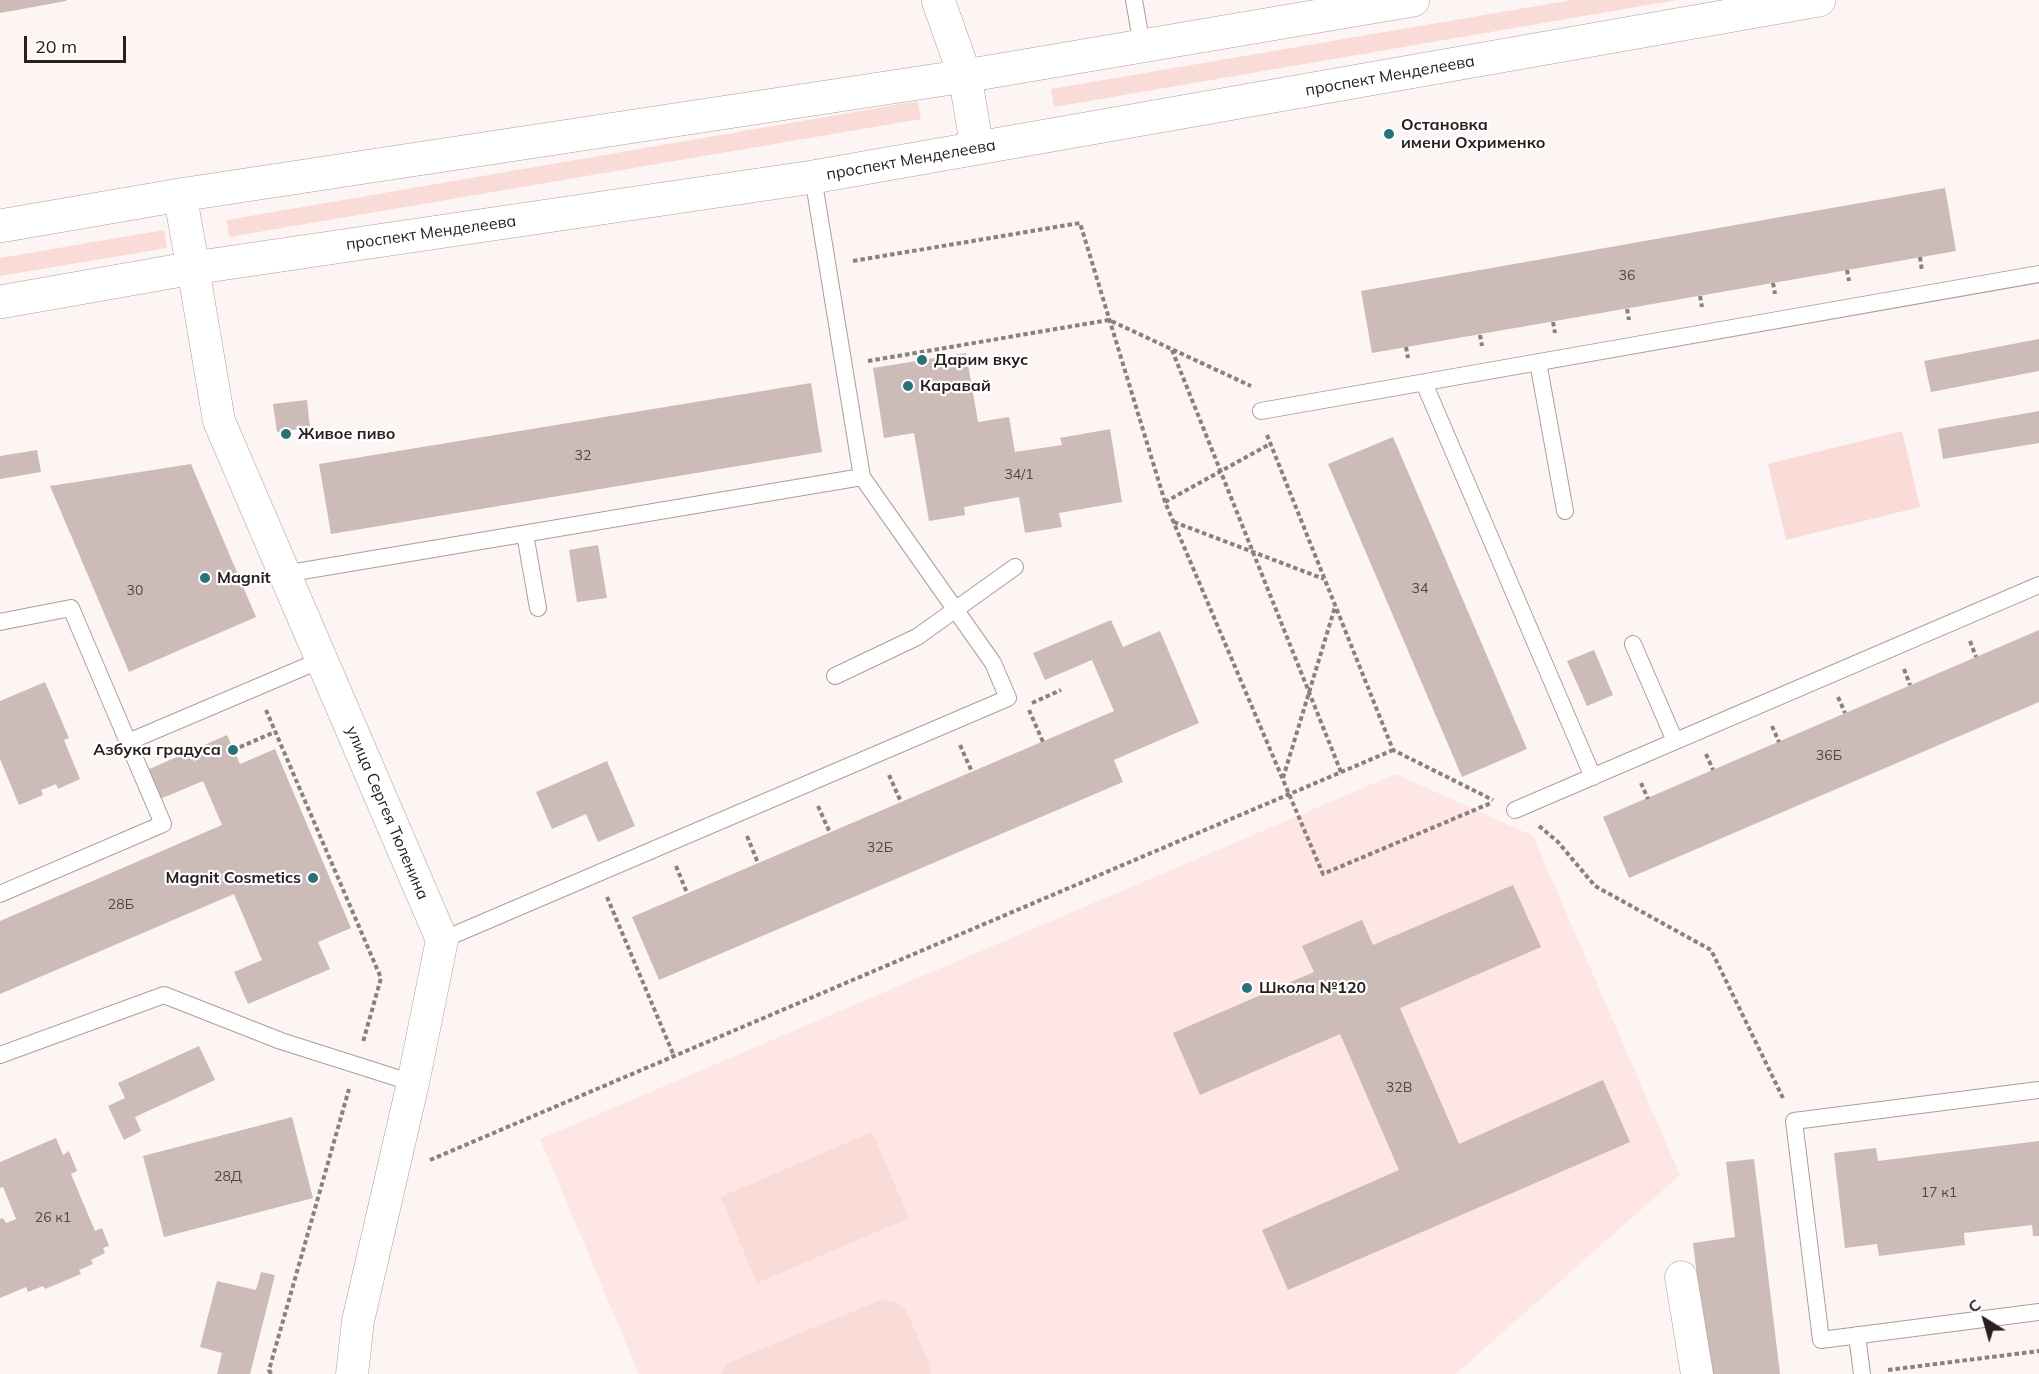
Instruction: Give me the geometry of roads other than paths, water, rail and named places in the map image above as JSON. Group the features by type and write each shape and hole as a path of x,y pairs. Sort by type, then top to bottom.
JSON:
{"main road":[{"path":"938,0 965,76 977,148"},
{"path":"0,226 180,195 965,76 1413,0"},
{"name":"проспект Менделеева","path":"0,302 193,268 813,177 1819,0"},
{"path":"180,195 193,268"}],"street":[{"name":"улица Сергея Тюленина","path":"193,268 219,422 442,940"},
{"path":"352,1374 358,1321 413,1083 442,940"},
{"path":"1681,1277 1698,1374"}],"lane":[{"path":"1134,0 1142,46"},
{"path":"442,940 1008,698 993,663 862,477 813,177"},
{"path":"1261,411 2039,274"},
{"path":"1538,362 1564,512"},
{"path":"1424,383 1593,777"},
{"path":"284,574 862,477"},
{"path":"525,534 538,608"},
{"path":"835,676 917,637 1015,567"},
{"path":"1515,810 2039,585"},
{"path":"0,622 71,608 163,824 0,894"},
{"path":"1633,644 1676,741"},
{"path":"128,742 321,660"},
{"path":"0,1055 164,995 281,1041 413,1083"},
{"path":"2039,1090 1794,1120 1821,1340 2039,1312"},
{"path":"1857,1335 1862,1374"}],"place":[{"name":"Остановка имени Охрименко","path":"1389,134"},
{"name":"Дарим вкус","path":"922,360"},
{"name":"Каравай","path":"908,386"},
{"name":"Живое пиво","path":"286,434"},
{"name":"Magnit","path":"205,578"},
{"name":"Азбука градуса","path":"233,750"},
{"name":"Magnit Cosmetics","path":"313,878"},
{"name":"Школа №120","path":"1247,988"}]}
